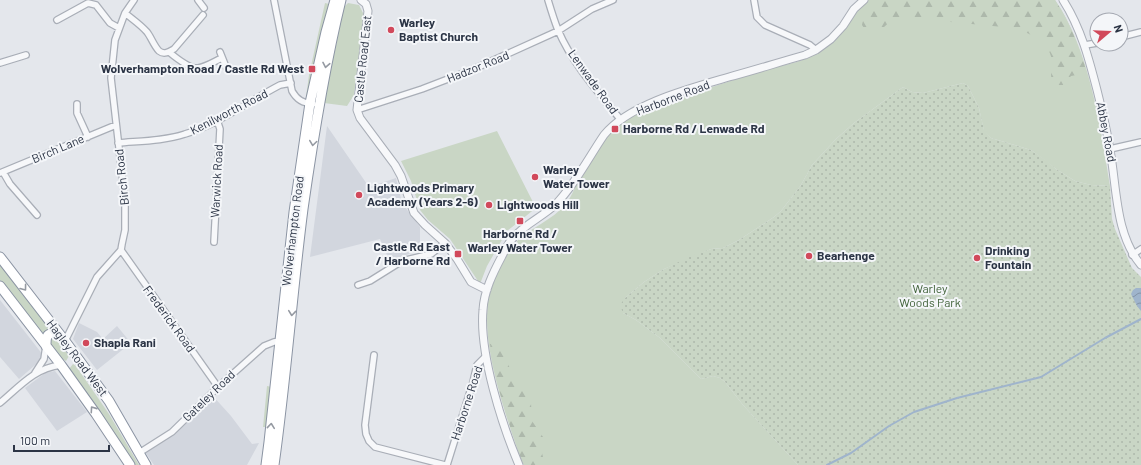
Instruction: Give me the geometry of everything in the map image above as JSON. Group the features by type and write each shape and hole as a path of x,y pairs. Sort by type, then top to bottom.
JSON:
{"highway":[{"name":"Wolverhampton Road","path":"274,465 294,212 326,32 335,0"},
{"name":"Wolverhampton Road","path":"314,104 341,0"},
{"name":"Hagley Road West","path":"0,257 66,341 109,401 146,465"},
{"name":"Hagley Road West","path":"0,286 61,365 130,465"},
{"path":"46,346 46,337 48,334 59,334"},
{"name":"Wolverhampton Road","path":"266,465 284,342"},
{"path":"61,365 69,363 73,358 73,352"}],"street":[{"name":"Birch Road","path":"66,341 98,277 121,250 125,230 125,200 111,78 115,40 125,13 134,0"},
{"path":"274,0 290,83 295,97 300,101 314,104"},
{"name":"Castle Road East","path":"361,0 366,4 368,11 357,110 360,118 395,165 401,176 414,213 424,225 445,243 471,282 487,290"},
{"name":"Lenwade Road","path":"548,0 558,31 588,79 620,119"},
{"name":"Hadzor Road","path":"357,110 422,89 474,69 558,31 592,9 613,0"},
{"path":"754,0 757,17 765,25 810,45 816,50"},
{"name":"Harborne Road","path":"446,465 473,382 477,364 486,356 483,310 487,290 495,269 512,239 524,227 555,205 567,191 604,135 611,127 620,119 667,97 805,55 816,50 831,39 843,26 854,9 864,0"},
{"name":"Abbey Road","path":"1063,0 1077,25 1085,46 1103,113 1110,149 1121,226 1132,255 1141,265"},
{"path":"200,1 204,8"},
{"path":"56,20 88,4 96,5 110,24 119,28"},
{"path":"125,13 147,32 159,51 164,53 169,52 203,15"},
{"path":"1129,35 1141,32"},
{"path":"1085,46 1089,45"},
{"path":"169,52 175,58 194,68 198,68 222,58"},
{"path":"220,52 226,67"},
{"path":"0,63 26,55"},
{"name":"Kenilworth Road","path":"118,143 170,138 201,128 280,85 290,83"},
{"path":"77,104 78,113 88,137"},
{"name":"Warwick Road","path":"214,242 220,129 218,120"},
{"name":"Birch Lane","path":"1,173 116,125"},
{"path":"1110,149 1141,142"},
{"path":"1,173 37,215"},
{"path":"358,285 370,281 402,261 431,254 445,243"},
{"path":"1132,255 1141,249"},
{"name":"Frederick Road","path":"121,250 218,386"},
{"path":"368,274 370,281"},
{"name":"Gateley Road","path":"139,453 172,432 218,386 264,346 274,342 284,342"},
{"path":"35,373 44,359 46,346"},
{"path":"374,355 365,422 366,434 369,441 375,446 446,465"},
{"path":"486,356 497,403 519,465"},
{"path":"0,403 35,373 47,367 61,365"}],"shaded area":[{"name":"Lightwoods Primary Academy (Years 2-6)","path":"327,126 369,187 396,178 402,203 420,227 420,249 390,262 380,239 310,257"},
{"path":"0,300 43,355 42,359 19,379 0,357"},
{"path":"79,323 97,332 103,339 117,326 131,343 97,370 73,339"},
{"path":"55,371 87,412 57,431 25,388 45,373"},
{"path":"212,395 231,416 252,444 259,443 247,465 154,465 145,452"}],"green space":[{"path":"868,0 1055,0 1067,19 1077,41 1085,65 1098,114 1110,186 1091,185 1075,181 1031,150 991,138 984,131 979,108 968,86 963,83 923,93 912,92 903,87 854,123 836,139 812,165 801,185 781,211 774,217 739,240 723,248 711,249 664,269 644,282 625,298 623,313 636,320 660,338 701,379 713,376 720,378 725,382 743,405 798,465 524,465 512,433 497,383 487,330 487,312 490,290 498,270 508,252 523,236 554,215 566,204 597,150 609,135 625,121 648,110 703,90 808,58 822,50 836,37"},
{"path":"879,0 1055,0 1074,35 1087,73 1071,76 1063,85 1058,85 1052,81 1051,56 1044,44 1033,36 1014,28 900,17 894,18 884,27 876,29 864,28 862,25 866,14 872,5"},
{"path":"325,3 329,4 329,6 308,98 306,97 309,75"},
{"path":"348,3 359,5 364,15 354,95 347,106 324,103 344,7"},
{"name":"Warley Woods Park","path":"963,83 968,86 979,108 984,130 991,138 1031,150 1075,181 1091,185 1110,186 1112,219 1115,229 1132,268 1141,277 1141,465 798,465 743,405 725,382 720,378 713,376 701,379 660,338 636,320 623,313 620,305 625,298 644,282 664,269 689,257 711,249 723,248 739,240 774,217 781,211 801,185 812,165 836,139 854,123 903,87 912,92 923,93"},
{"path":"497,131 536,208 507,231 487,266 480,284 450,239 428,220 420,210 411,181 401,161"},
{"path":"0,263 50,329 44,334 0,280"},
{"path":"55,336 69,356 66,361 62,359 48,342 51,337"},
{"path":"499,343 505,349 511,371 522,381 529,396 532,421 543,437 541,449 545,465 524,465 521,459 502,402 492,359 490,344"},
{"path":"73,364 76,366 109,414 139,465 134,465 69,369"},
{"path":"267,386 272,387 267,427 263,427"}],"water":[{"path":"1136,288 1141,288 1141,311 1131,294"}],"waterway":[{"path":"827,465 851,453 889,426 914,412 957,398 1041,377 1105,338 1141,319"}],"place":[{"name":"Warley Baptist Church","path":"391,30"},
{"name":"Wolverhampton Road / Castle Rd West","path":"312,69"},
{"name":"Harborne Rd / Lenwade Rd","path":"615,129"},
{"name":"Warley Water Tower","path":"535,177"},
{"name":"Lightwoods Primary Academy (Years 2-6)","path":"359,195"},
{"name":"Lightwoods Hill","path":"489,205"},
{"name":"Harborne Rd / Warley Water Tower","path":"520,221"},
{"name":"Castle Rd East / Harborne Rd","path":"458,254"},
{"name":"Bearhenge","path":"809,256"},
{"name":"Drinking Fountain","path":"977,258"},
{"name":"Shapla Rani","path":"86,343"}]}
